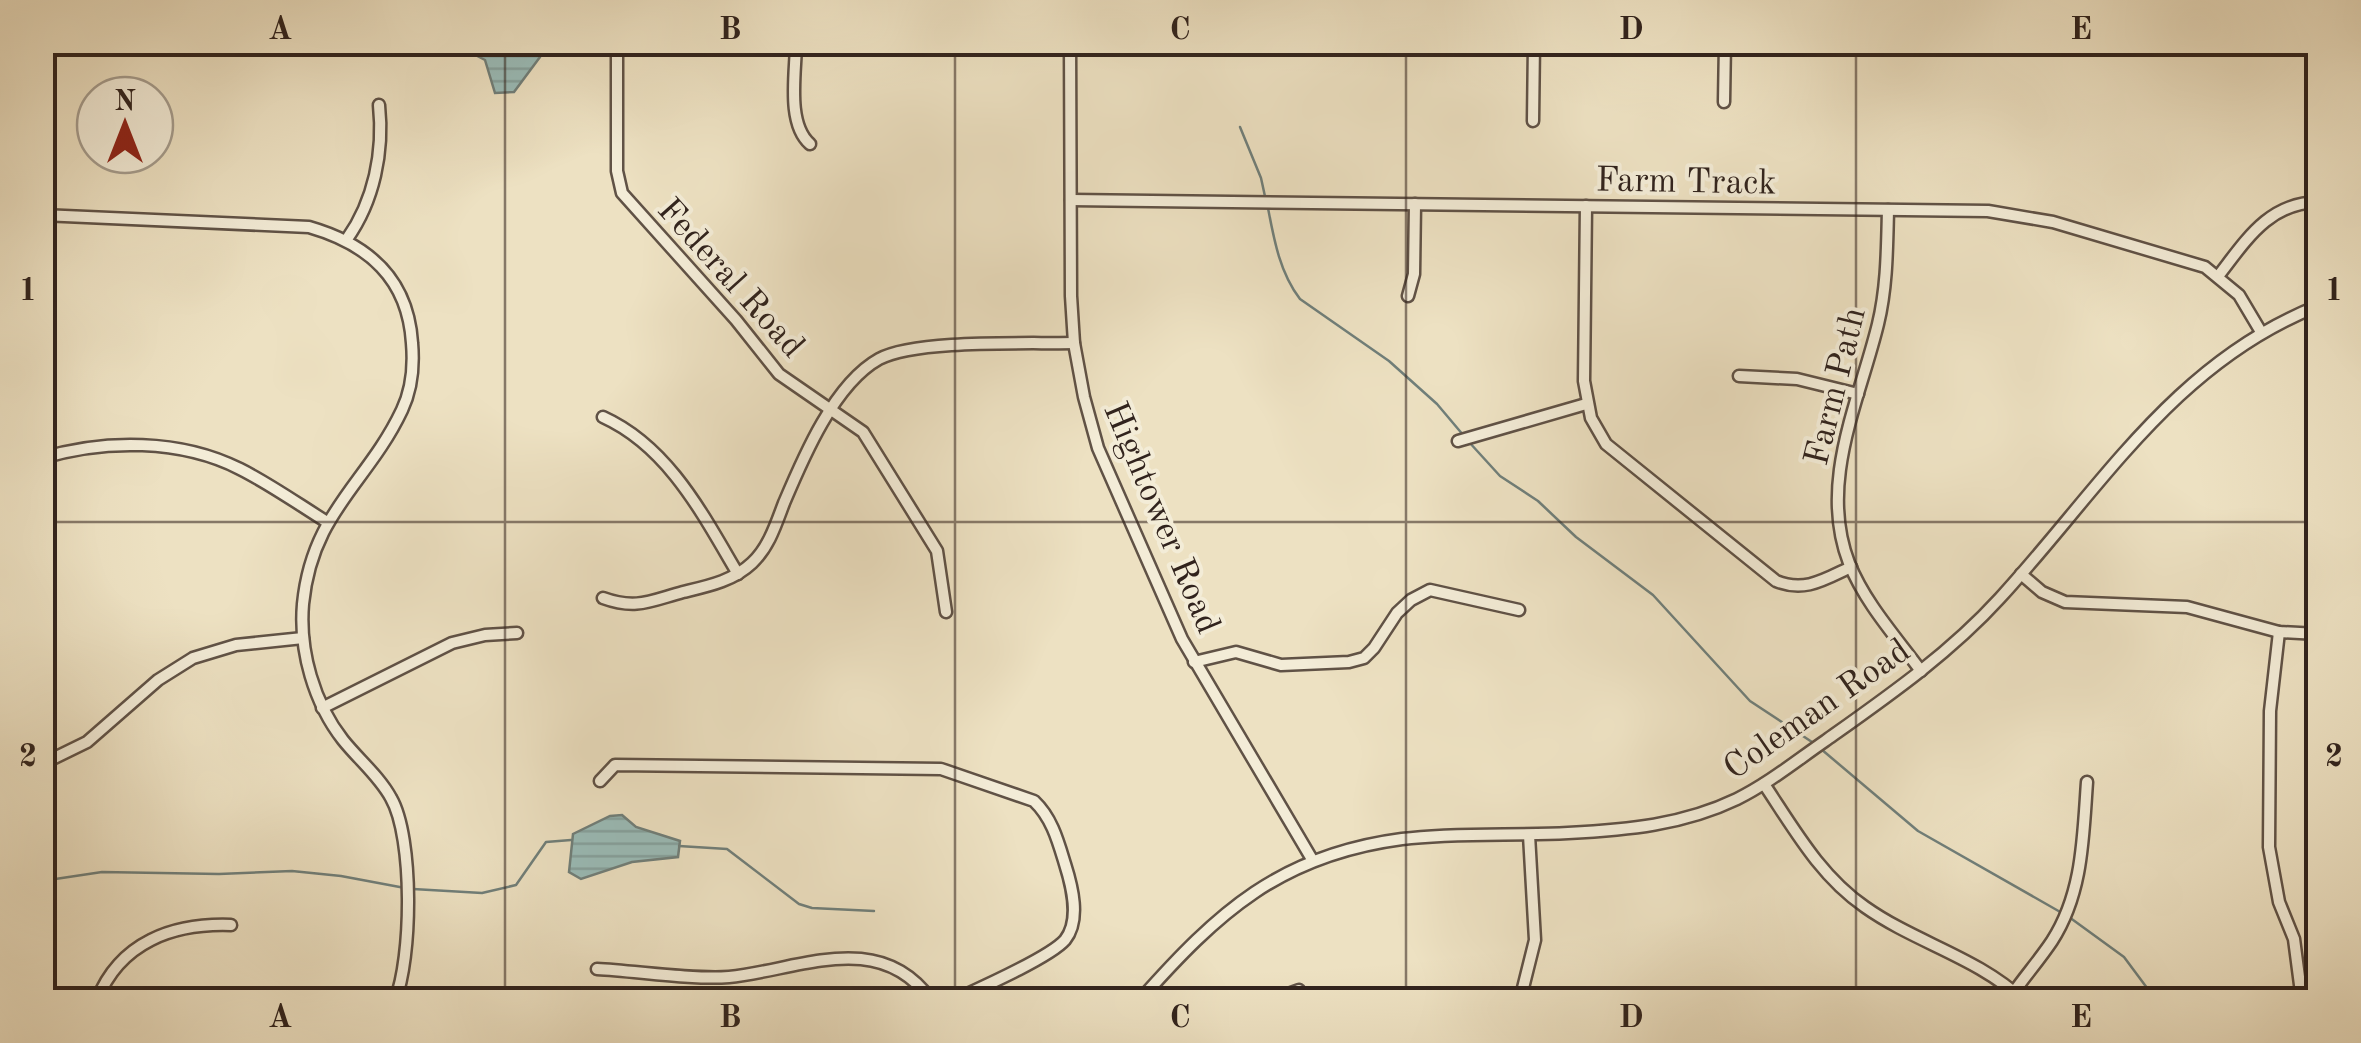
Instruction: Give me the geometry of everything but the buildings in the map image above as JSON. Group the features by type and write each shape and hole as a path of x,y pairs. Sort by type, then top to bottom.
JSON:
{"street":[{"name":"Federal Road","path":"617,42 617,171 622,193 780,374 863,432 931,537 942,567 946,612"},
{"path":"796,42 796,121 800,134 810,144"},
{"name":"Hightower Road","path":"1070,42 1074,343 1098,448 1161,597 1194,662 1313,861"},
{"path":"1533,121 1534,42"},
{"path":"1724,102 1725,42"},
{"path":"347,239 363,216 372,188 380,137 379,106"},
{"name":"Farm Track","path":"1070,200 1888,210 2031,216 2191,261 2218,275 2239,294 2261,332"},
{"path":"2218,275 2264,220 2289,206 2318,202"},
{"path":"1408,296 1414,274 1415,204"},
{"path":"1586,206 1584,382 1586,404 1597,431 1615,454 1776,581 1790,587 1805,587 1851,568"},
{"name":"Farm Path","path":"1888,210 1884,297 1841,457 1837,490 1839,528 1851,568 1869,600 1922,671"},
{"path":"42,215 294,224 347,239 368,253 401,294 412,335 414,364 408,394 397,420 327,522 315,546 303,607 310,674 322,708 384,788 402,825 406,855 405,957 395,1000"},
{"name":"Coleman Road","path":"1140,1000 1222,914 1266,884 1313,861 1360,846 1406,838 1649,827 1706,812 1764,784 1922,671 1973,625 2171,400 2214,363 2261,332 2318,306"},
{"path":"603,598 628,606 718,583 754,561 767,545 801,463 832,410 862,371 899,351 920,348 1074,343"},
{"path":"1739,376 1796,379 1858,394"},
{"path":"1458,440 1586,404"},
{"path":"604,417 620,425 677,477 738,574"},
{"path":"42,458 89,448 144,445 199,453 244,470 327,522"},
{"path":"2021,574 2042,592 2065,602 2187,607 2279,632 2318,634"},
{"path":"1194,662 1236,652 1281,665 1364,658 1397,612 1430,590 1520,610"},
{"path":"2279,632 2270,711 2269,847 2280,902 2294,939 2302,1000"},
{"path":"322,708 452,643 485,635 516,634"},
{"path":"42,764 88,742 158,680 193,658 236,645 304,638"},
{"path":"600,780 615,765 941,769 1034,802 1053,828 1071,880 1074,901 1070,926 1064,940 1049,950 954,1000"},
{"path":"1764,784 1813,858 1848,895 1884,919 1975,964 2019,996 2072,899 2082,858 2087,782"},
{"path":"1520,1000 1535,940 1528,835"},
{"path":"97,1000 112,973 148,940 174,928 231,925"},
{"path":"598,969 728,977 818,958 845,958 884,962 921,987 931,1000"},
{"path":"1271,1000 1299,990"}],"water":[{"path":"542,42 540,57 514,92 495,93 485,60 452,43"},
{"path":"622,815 636,827 680,841 678,857 632,862 581,879 569,872 573,834 610,816"}],"waterway":[{"path":"1240,127 1266,201"},
{"path":"1268,208 1283,267 1300,299 1389,361 1437,404 1464,436"},
{"path":"1469,442 1500,476 1538,501 1576,537 1653,595 1750,701 1815,744"},
{"path":"1821,749 1918,831 2062,913"},
{"path":"413,889 482,893 516,885 546,842 571,840"},
{"path":"679,846 727,849 799,904 874,911"},
{"path":"42,881 102,872 292,871 405,888"},
{"path":"2069,917 2124,957 2156,1000"}]}
